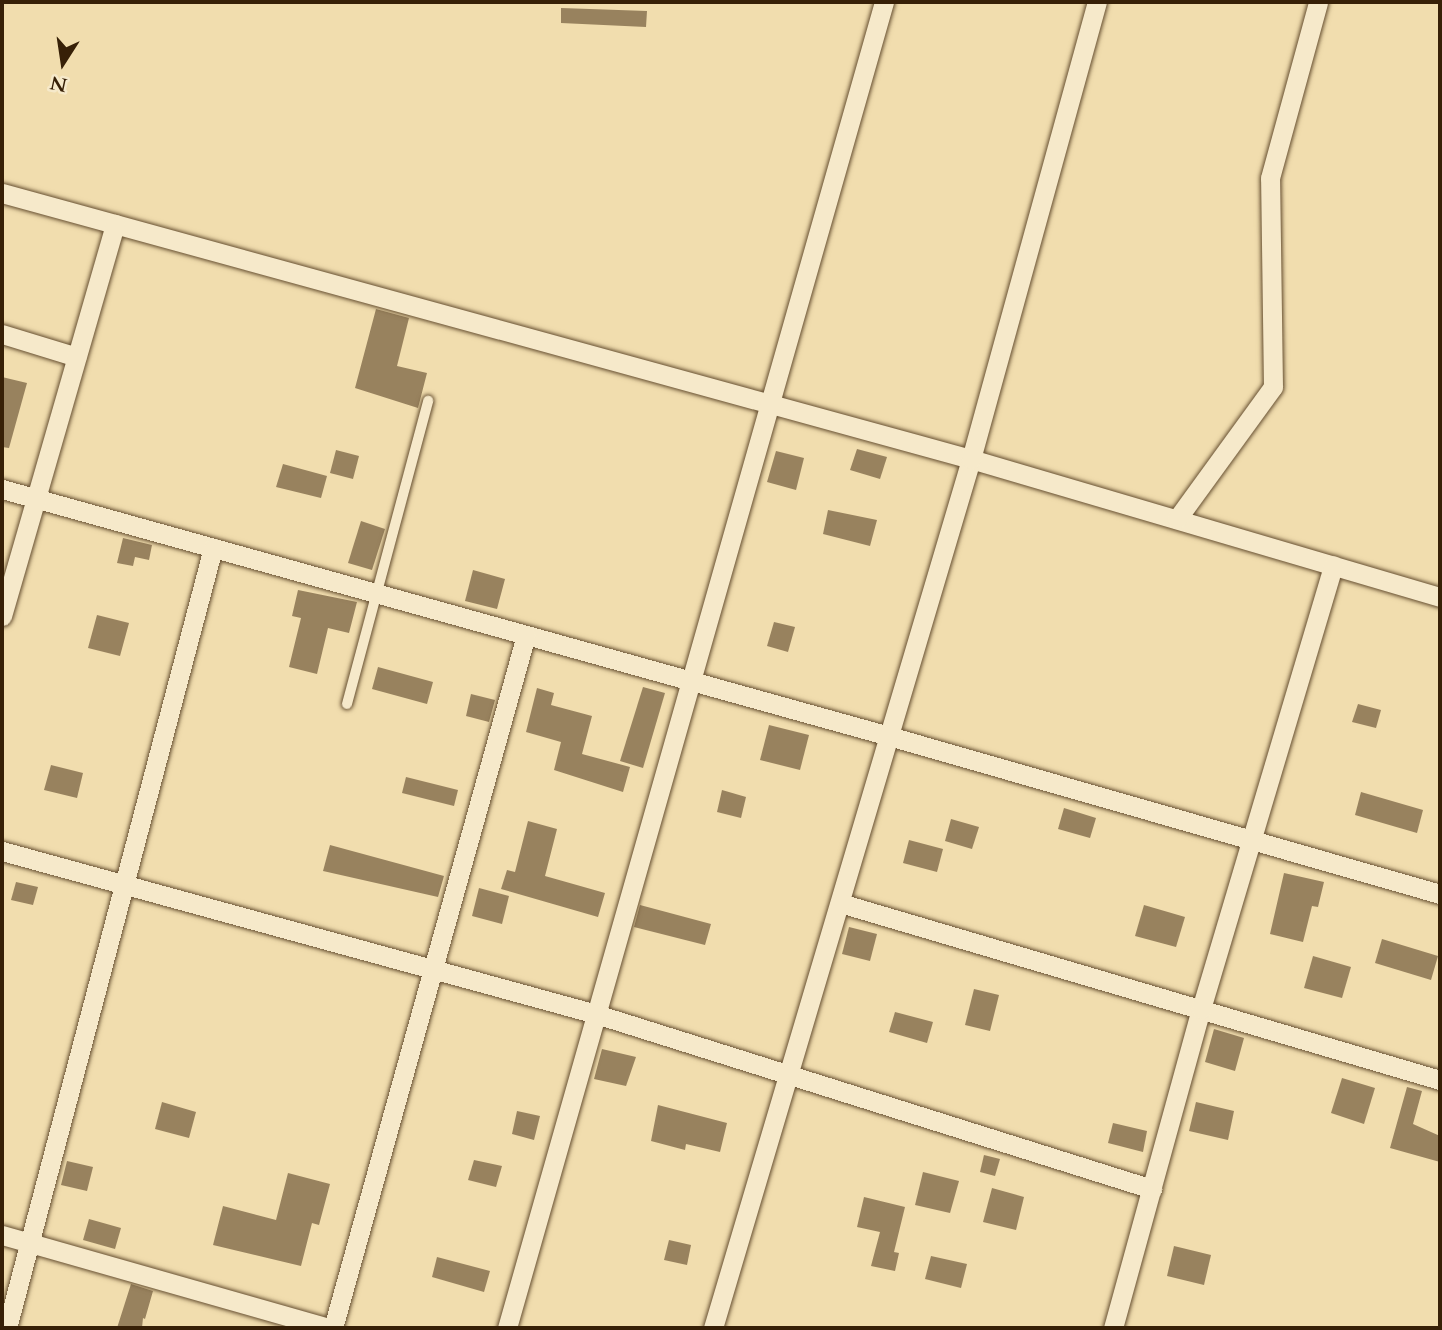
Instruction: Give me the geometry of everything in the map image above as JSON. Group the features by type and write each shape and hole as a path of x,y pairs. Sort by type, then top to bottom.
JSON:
{"street":[{"path":"507,1328 884,2"},
{"path":"713,1328 971,459 1097,2"},
{"path":"1177,519 1273,387 1270,178 1318,2"},
{"path":"2,193 971,459 1440,597"},
{"path":"2,616 115,224"},
{"path":"2,334 77,357"},
{"path":"2,489 889,736 1440,894"},
{"path":"7,1328 213,548"},
{"path":"1113,1328 1201,1009 1333,565"},
{"path":"333,1328 526,635"},
{"path":"2,851 596,1014 1152,1189"},
{"path":"840,903 1440,1080"},
{"path":"2,1236 328,1328"}],"lane":[{"path":"347,704 428,401"}],"building":[{"path":"561,8 647,11 646,27 561,23"},
{"path":"376,309 409,318 397,366 427,373 418,408 355,388"},
{"path":"2,377 27,383 9,448 2,447"},
{"path":"857,449 887,457 880,479 850,470"},
{"path":"336,450 359,456 353,479 330,473"},
{"path":"776,451 804,458 796,490 767,482"},
{"path":"283,464 327,476 321,498 276,487"},
{"path":"828,510 877,520 870,546 823,534"},
{"path":"361,521 385,529 372,570 348,563"},
{"path":"123,538 152,545 149,560 135,557 133,566 117,563"},
{"path":"473,570 505,579 497,609 465,601"},
{"path":"298,590 357,602 349,633 328,628 317,674 289,667 301,618 292,616"},
{"path":"97,615 129,623 120,656 88,648"},
{"path":"774,622 795,627 788,652 767,646"},
{"path":"378,667 433,682 427,704 372,689"},
{"path":"643,687 665,693 643,768 620,761"},
{"path":"537,688 554,693 551,705 592,716 582,754 630,767 623,792 554,770 561,742 526,732"},
{"path":"471,694 495,700 489,722 466,716"},
{"path":"1358,704 1381,710 1376,728 1352,722"},
{"path":"769,725 809,735 800,770 760,760"},
{"path":"51,765 83,773 77,798 44,790"},
{"path":"406,777 458,790 454,806 402,793"},
{"path":"722,790 746,797 741,818 717,812"},
{"path":"1361,792 1423,810 1417,833 1355,815"},
{"path":"1064,808 1096,818 1090,838 1058,829"},
{"path":"951,819 979,827 972,849 945,841"},
{"path":"528,821 557,829 545,876 605,893 598,917 501,889 507,870 515,872"},
{"path":"909,840 943,849 937,872 903,863"},
{"path":"330,845 444,876 438,897 323,871"},
{"path":"1284,873 1324,882 1318,907 1312,906 1303,942 1270,934"},
{"path":"16,882 38,887 33,905 11,900"},
{"path":"479,888 509,896 502,924 472,916"},
{"path":"640,905 711,924 705,945 634,927"},
{"path":"1144,905 1185,917 1176,947 1135,936"},
{"path":"849,927 877,934 870,961 842,954"},
{"path":"1382,939 1438,956 1431,980 1375,963"},
{"path":"1313,956 1351,967 1342,998 1304,988"},
{"path":"974,989 999,995 990,1031 965,1025"},
{"path":"895,1012 933,1022 927,1043 889,1032"},
{"path":"1214,1029 1244,1038 1235,1071 1205,1062"},
{"path":"602,1049 636,1057 626,1086 594,1079"},
{"path":"1342,1078 1375,1088 1364,1124 1331,1113"},
{"path":"1407,1087 1422,1091 1413,1124 1440,1136 1440,1162 1390,1148"},
{"path":"162,1102 196,1112 189,1138 155,1129"},
{"path":"1196,1102 1234,1111 1228,1140 1189,1131"},
{"path":"658,1105 727,1123 720,1152 686,1144 685,1150 651,1141"},
{"path":"517,1111 540,1116 534,1140 512,1134"},
{"path":"1113,1123 1147,1131 1143,1152 1108,1143"},
{"path":"984,1155 1000,1159 995,1176 980,1172"},
{"path":"474,1160 502,1166 496,1187 468,1180"},
{"path":"67,1161 93,1167 87,1191 61,1185"},
{"path":"923,1172 959,1181 950,1213 915,1205"},
{"path":"288,1173 330,1184 319,1225 312,1223 301,1266 213,1245 223,1206 276,1220"},
{"path":"992,1188 1024,1197 1016,1230 983,1222"},
{"path":"864,1197 905,1207 894,1252 899,1253 895,1271 871,1266 880,1232 857,1227"},
{"path":"89,1219 121,1228 115,1249 83,1240"},
{"path":"669,1240 691,1245 687,1265 664,1260"},
{"path":"1174,1246 1211,1255 1204,1285 1167,1276"},
{"path":"931,1256 967,1264 961,1288 925,1279"},
{"path":"437,1257 490,1271 484,1292 432,1277"},
{"path":"131,1284 153,1291 145,1319 143,1318 142,1328 117,1328"}]}
